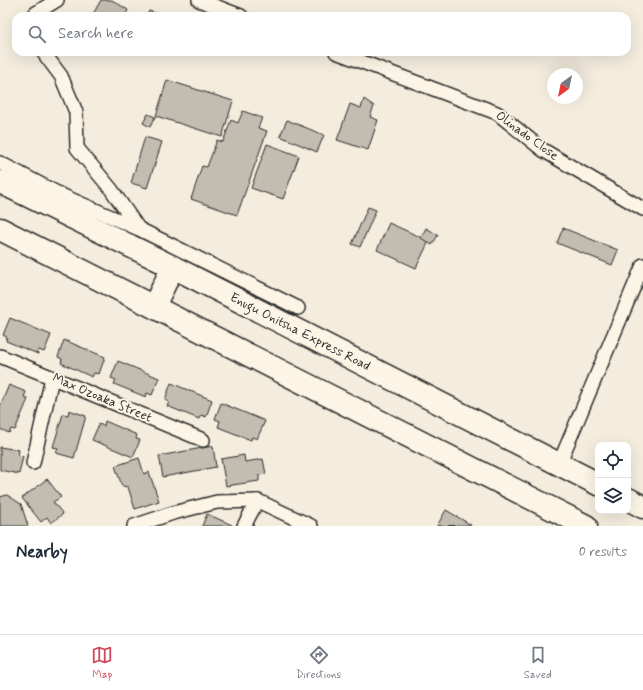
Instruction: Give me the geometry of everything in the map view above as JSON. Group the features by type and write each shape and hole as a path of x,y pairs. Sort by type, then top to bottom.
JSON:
{"highway":[{"name":"Enugu Onitsha Express Road","path":"0,182 173,267 595,482"},
{"path":"0,229 586,526"},
{"path":"154,306 173,267"},
{"path":"631,500 643,506"}],"street":[{"path":"38,12 57,0"},
{"path":"199,0 231,12"},
{"path":"46,56 62,76 76,112 77,148 111,189 139,229"},
{"name":"Olinado Close","path":"346,56 496,113 542,150 643,209"},
{"path":"0,163 61,195 139,229 298,308"},
{"path":"559,464 643,265"},
{"name":"Max Ozoaka Street","path":"0,356 203,440"},
{"path":"33,463 52,378"},
{"path":"244,526 258,501"},
{"path":"134,526 173,513 217,502 258,501 312,526"}],"building":[{"path":"101,0 112,0 128,10 127,12 94,12"},
{"path":"167,80 233,101 222,137 156,116"},
{"path":"364,99 374,106 370,117 378,120 368,150 337,140 350,104 361,108"},
{"path":"243,111 262,118 258,128 267,131 237,215 191,199 202,166 207,167 217,140 223,142 231,120 238,123"},
{"path":"148,114 155,117 150,127 143,123"},
{"path":"287,120 324,135 317,152 280,136"},
{"path":"145,137 162,142 147,188 131,183"},
{"path":"267,144 299,156 283,199 251,188"},
{"path":"368,207 376,210 360,247 352,244"},
{"path":"389,223 429,241 416,268 377,250"},
{"path":"426,228 438,235 432,245 421,238"},
{"path":"563,228 618,250 612,265 557,243"},
{"path":"10,318 51,335 44,352 39,350 38,354 6,341 7,337 3,335"},
{"path":"64,340 105,357 99,374 94,373 92,377 61,363 62,359 58,357"},
{"path":"118,361 159,378 152,395 147,393 146,397 114,384 116,380 111,378"},
{"path":"171,383 212,400 206,417 201,415 199,419 167,406 169,402 165,400"},
{"path":"9,385 26,392 24,397 28,399 15,430 11,429 9,433 0,429 0,406"},
{"path":"221,403 265,421 257,439 252,437 251,440 218,427 220,421 215,419"},
{"path":"69,410 86,416 74,458 56,453 58,448 53,447 63,414 68,415"},
{"path":"105,421 137,435 136,439 140,440 133,457 92,440 99,424 104,426"},
{"path":"213,446 216,467 163,477 159,456"},
{"path":"0,447 19,450 18,455 23,456 19,474 0,470"},
{"path":"244,455 245,462 263,459 266,474 259,475 259,481 226,486 221,459"},
{"path":"139,458 144,474 149,472 159,501 135,509 128,487 122,486 115,466"},
{"path":"47,479 61,497 53,502 63,514 51,523 47,517 41,522 22,498"},
{"path":"7,495 21,504 28,526 0,526 0,497"},
{"path":"446,510 471,525 437,526"},
{"path":"207,514 232,525 202,526"}]}
